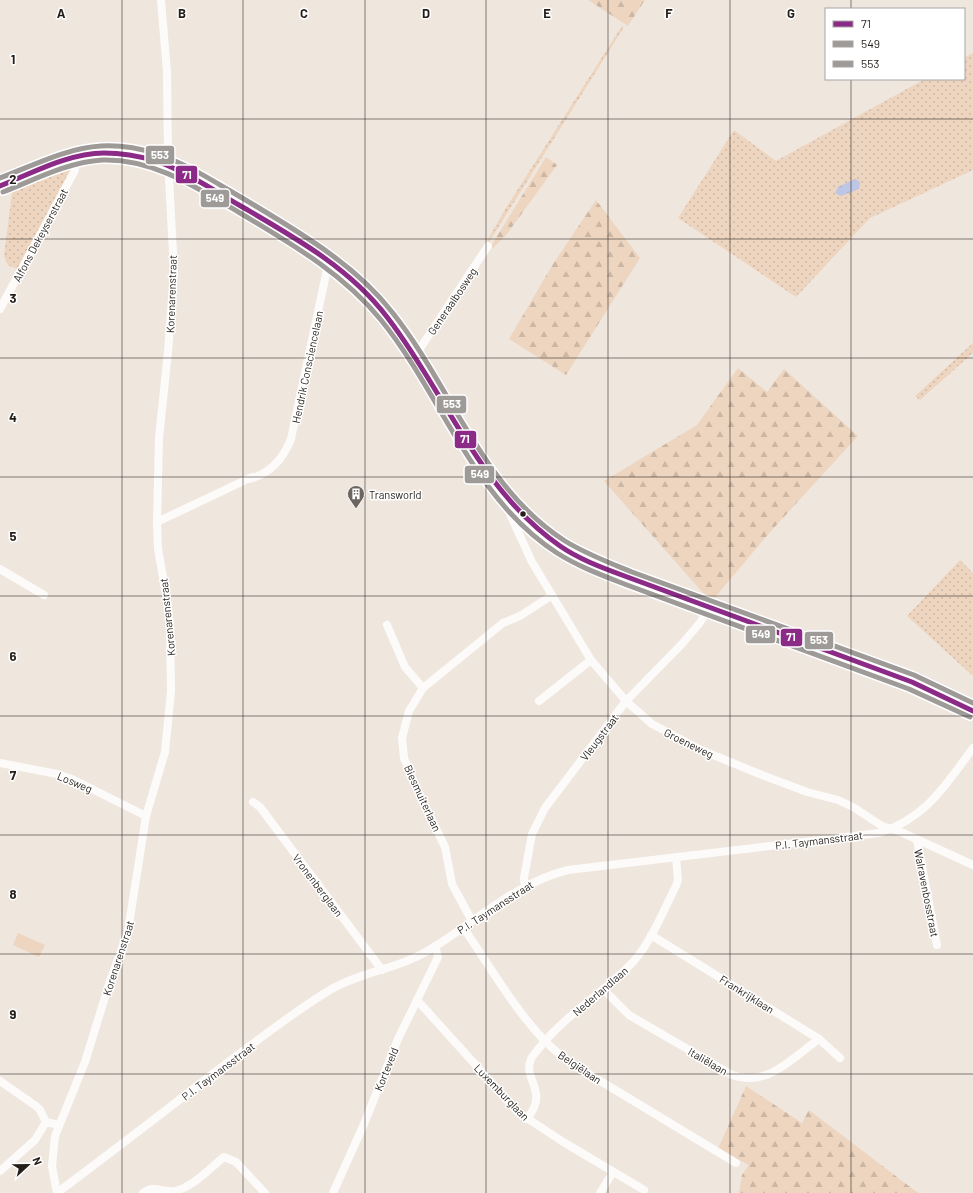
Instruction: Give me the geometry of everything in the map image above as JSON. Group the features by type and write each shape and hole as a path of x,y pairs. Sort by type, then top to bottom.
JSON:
{"street":[{"name":"Korenarenstraat","path":"57,1193 52,1166 52,1153 59,1125 85,1062 110,981 128,931 146,816 165,752 171,691 170,626 158,549 157,522 159,438 168,352 174,270 168,165 167,72 162,0"},
{"path":"0,186 74,159 101,153 115,153 152,160 168,165 295,236 332,262 355,281 379,306 415,356 467,442 489,475 509,501 532,524 560,546 593,564 929,689 973,711"},
{"name":"Alfons Dekeyserstraat","path":"0,309 74,170 74,159"},
{"name":"Generaalbosweg","path":"415,356 488,246"},
{"name":"Hendrik Consciencelaan","path":"157,522 272,467 285,453 291,440 326,274 332,262"},
{"name":"Groeneweg","path":"509,501 510,514 532,562 551,596 591,660 626,701 652,724 701,750 807,792 838,800 853,807 882,826 973,865"},
{"path":"0,569 44,595"},
{"name":"Biesmuiterlaan","path":"472,921 452,884 445,847 416,787 404,758 402,738 409,711 423,688 503,623 520,616 551,596"},
{"name":"Vleugstraat","path":"525,886 524,878 532,834 545,808 626,701 678,649 700,624 709,608"},
{"path":"387,625 405,667 423,688"},
{"path":"539,701 591,660"},
{"name":"P.I. Taymansstraat","path":"57,1193 266,1034 317,998 350,981 400,964 435,946 525,886 553,874 568,870 871,834 891,829 909,820 924,809 940,793 973,748"},
{"name":"Losweg","path":"0,763 58,774 72,779 146,816"},
{"name":"Vronenberglaan","path":"253,802 260,807 382,970"},
{"name":"Walravenbosstraat","path":"917,840 937,945"},
{"name":"Nederlandlaan","path":"527,1119 537,1105 537,1098 530,1067 531,1060 554,1031 629,966 651,935 678,880 676,857"},
{"name":"Belgiëlaan","path":"463,927 512,999 545,1041 574,1066 736,1163"},
{"name":"Frankrijklaan","path":"651,935 818,1039 840,1058"},
{"name":"Korteveld","path":"333,1193 417,1000 438,956 435,946"},
{"name":"Italiëlaan","path":"603,989 629,1015 743,1079 754,1079 771,1073 818,1039"},
{"name":"Luxemburglaan","path":"417,1000 519,1113 644,1190"},
{"path":"0,1081 36,1106 40,1110 46,1122"},
{"path":"46,1122 59,1125"},
{"path":"0,1172 35,1140 46,1122"},
{"path":"143,1193 148,1189 155,1188 174,1192 184,1188 224,1157 236,1162 265,1193"},
{"path":"600,1193 613,1172"}],"green space":[{"path":"588,0 645,0 628,26"},
{"path":"622,26 624,27 489,242 487,241 506,208"},
{"path":"973,53 973,170 870,218 796,297 678,218 734,130 776,161 923,80 965,80 965,57"},
{"path":"546,157 557,165 507,234 493,248 491,246"},
{"path":"70,165 73,170 19,270 8,265 4,256 13,185"},
{"path":"596,200 640,258 566,375 509,339 553,264"},
{"path":"973,343 973,353 920,400 915,396"},
{"path":"738,368 767,392 784,369 858,436 771,531 711,602 604,481 697,425"},
{"path":"960,560 973,573 973,676 907,616"},
{"path":"18,933 45,945 39,957 13,945"},
{"path":"746,1086 802,1123 809,1110 918,1193 739,1193 742,1175 749,1165 718,1149"}],"water":[{"path":"855,179 860,182 859,189 841,196 835,193 838,187"}],"transit line":[{"name":"553","path":"0,178 62,154 88,147 101,146 129,147 150,152 180,163 202,174 284,223 324,249 377,294 413,341 489,465 511,493 536,519 565,541 607,562 632,572 914,675 973,703"},
{"name":"71","path":"0,186 64,160 77,156 104,153 124,154 150,159 167,165 209,187 319,254 372,299 408,346 485,469 507,497 531,523 560,546 585,560 612,571 912,682 973,711"},
{"name":"549","path":"3,192 64,168 89,161 102,160 121,161 157,169 191,185 240,213 315,260 333,273 366,303 403,349 460,444 480,475 502,504 528,530 557,553 583,567 609,578 909,689 970,717"}],"place":[{"name":"Transworld","path":"356,509"}]}
